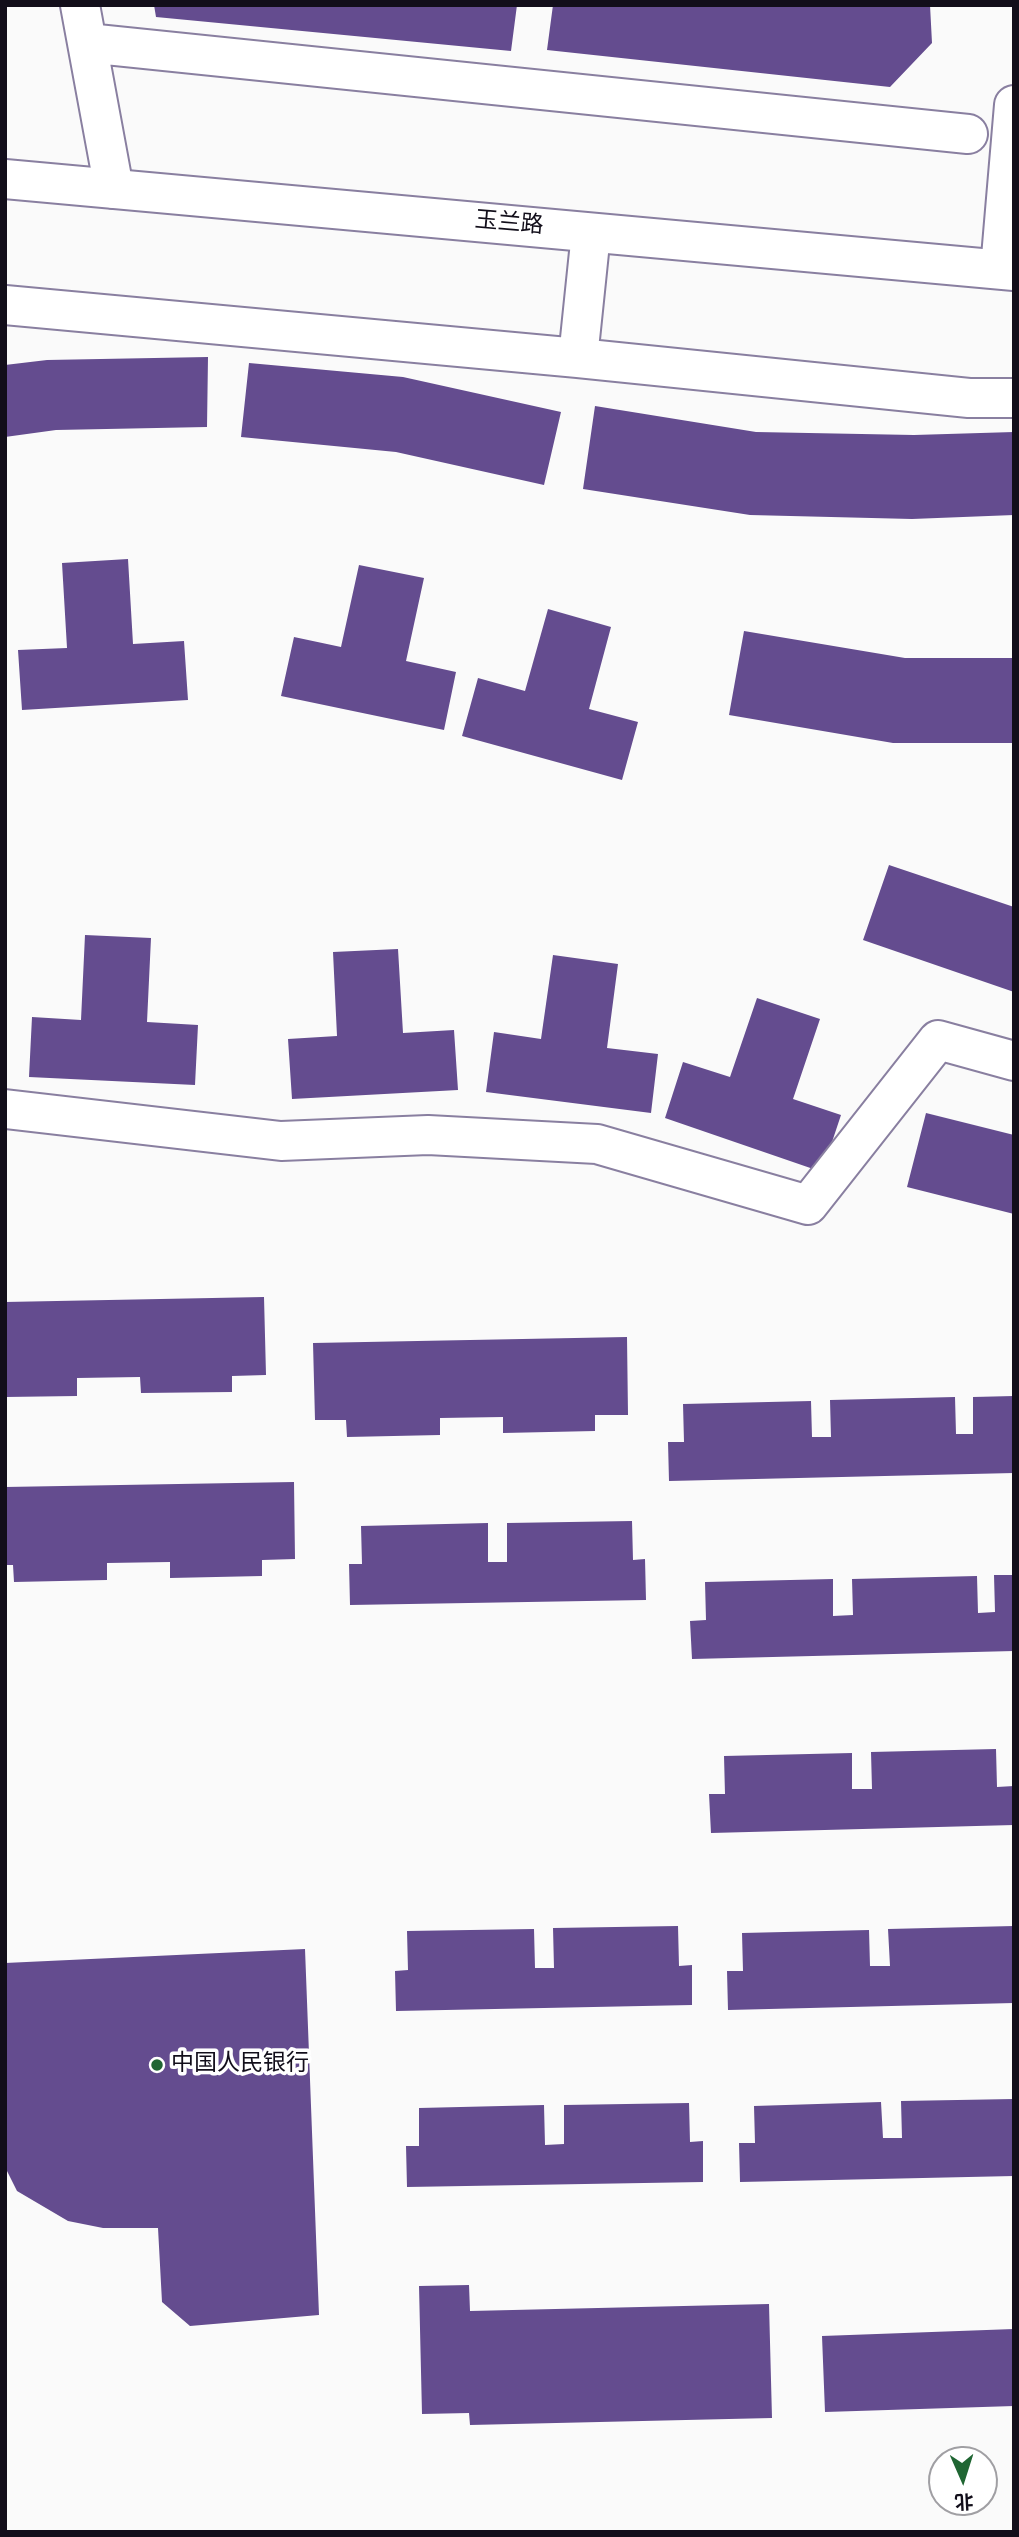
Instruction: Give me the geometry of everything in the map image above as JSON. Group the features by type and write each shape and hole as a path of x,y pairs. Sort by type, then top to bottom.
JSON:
{"street":[{"path":"80,5 114,189"},
{"path":"87,43 968,134"},
{"path":"1007,270 1014,105"},
{"name":"玉兰路","path":"5,179 1007,270"},
{"path":"578,358 591,233"},
{"path":"5,305 578,358 969,398 1014,398"},
{"path":"5,1109 281,1141 428,1135 597,1144 808,1205 938,1040 1014,1061"}],"building":[{"path":"154,5 517,5 511,51 156,17"},
{"path":"553,5 930,5 932,43 890,87 547,50"},
{"path":"208,357 207,427 56,430 5,437 5,365 47,360"},
{"path":"249,363 403,377 561,412 544,485 396,452 241,437"},
{"path":"595,406 756,432 914,435 1014,432 1014,515 912,519 750,515 583,489"},
{"path":"128,559 133,644 184,641 188,700 22,710 18,650 67,648 62,563"},
{"path":"359,565 424,578 406,661 456,672 444,730 281,696 294,637 341,647"},
{"path":"548,609 611,627 589,709 638,722 622,780 462,736 478,678 525,691"},
{"path":"744,631 905,658 1014,658 1014,743 893,743 729,715"},
{"path":"889,865 1014,907 1014,992 863,940"},
{"path":"85,935 151,938 147,1022 198,1025 195,1085 29,1077 32,1017 81,1020"},
{"path":"398,949 403,1033 454,1030 458,1090 292,1099 288,1039 337,1036 333,952"},
{"path":"553,955 618,964 607,1048 658,1054 651,1113 486,1092 494,1032 541,1039"},
{"path":"757,998 820,1019 793,1099 841,1115 822,1172 665,1118 683,1062 730,1077"},
{"path":"926,1113 1014,1135 1014,1214 907,1187"},
{"path":"264,1297 266,1375 232,1376 232,1392 141,1393 140,1377 77,1378 77,1396 5,1397 5,1302"},
{"path":"627,1337 628,1415 595,1415 595,1431 503,1433 503,1417 440,1418 440,1435 347,1437 346,1420 315,1420 313,1343"},
{"path":"1014,1396 1014,1473 669,1481 668,1442 684,1442 683,1404 811,1401 812,1437 831,1437 830,1400 955,1397 956,1434 973,1434 973,1397"},
{"path":"294,1482 295,1559 262,1560 262,1576 170,1578 170,1562 107,1563 107,1580 14,1582 13,1565 5,1565 5,1487"},
{"path":"632,1521 633,1560 645,1559 646,1600 350,1605 349,1564 362,1564 361,1526 488,1523 488,1562 507,1562 507,1523"},
{"path":"994,1575 1014,1575 1014,1651 692,1659 690,1621 706,1620 705,1582 833,1579 833,1616 853,1615 852,1579 977,1576 978,1613 995,1612"},
{"path":"996,1749 997,1787 1014,1786 1014,1825 711,1833 709,1794 725,1794 724,1756 852,1753 852,1789 872,1789 871,1752"},
{"path":"678,1926 679,1966 692,1965 692,2005 396,2011 395,1971 408,1970 407,1931 534,1929 535,1968 554,1968 553,1928"},
{"path":"1014,1926 1014,2003 728,2010 727,1971 743,1971 742,1933 869,1930 870,1966 890,1966 888,1929"},
{"name":"中国人民银行","path":"305,1949 319,2315 190,2326 162,2302 158,2228 103,2228 68,2221 17,2191 5,2167 5,1963"},
{"path":"1014,2099 1014,2176 740,2182 739,2143 755,2143 754,2106 881,2102 883,2138 902,2138 901,2101"},
{"path":"689,2103 690,2142 703,2141 703,2182 407,2187 406,2146 419,2146 419,2108 544,2105 545,2145 564,2144 564,2105"},
{"path":"469,2285 470,2311 769,2304 772,2418 470,2425 469,2413 422,2414 419,2286"},
{"path":"1014,2329 1014,2406 825,2412 822,2336"}],"place":[{"name":"中国人民银行","path":"157,2065"}]}
